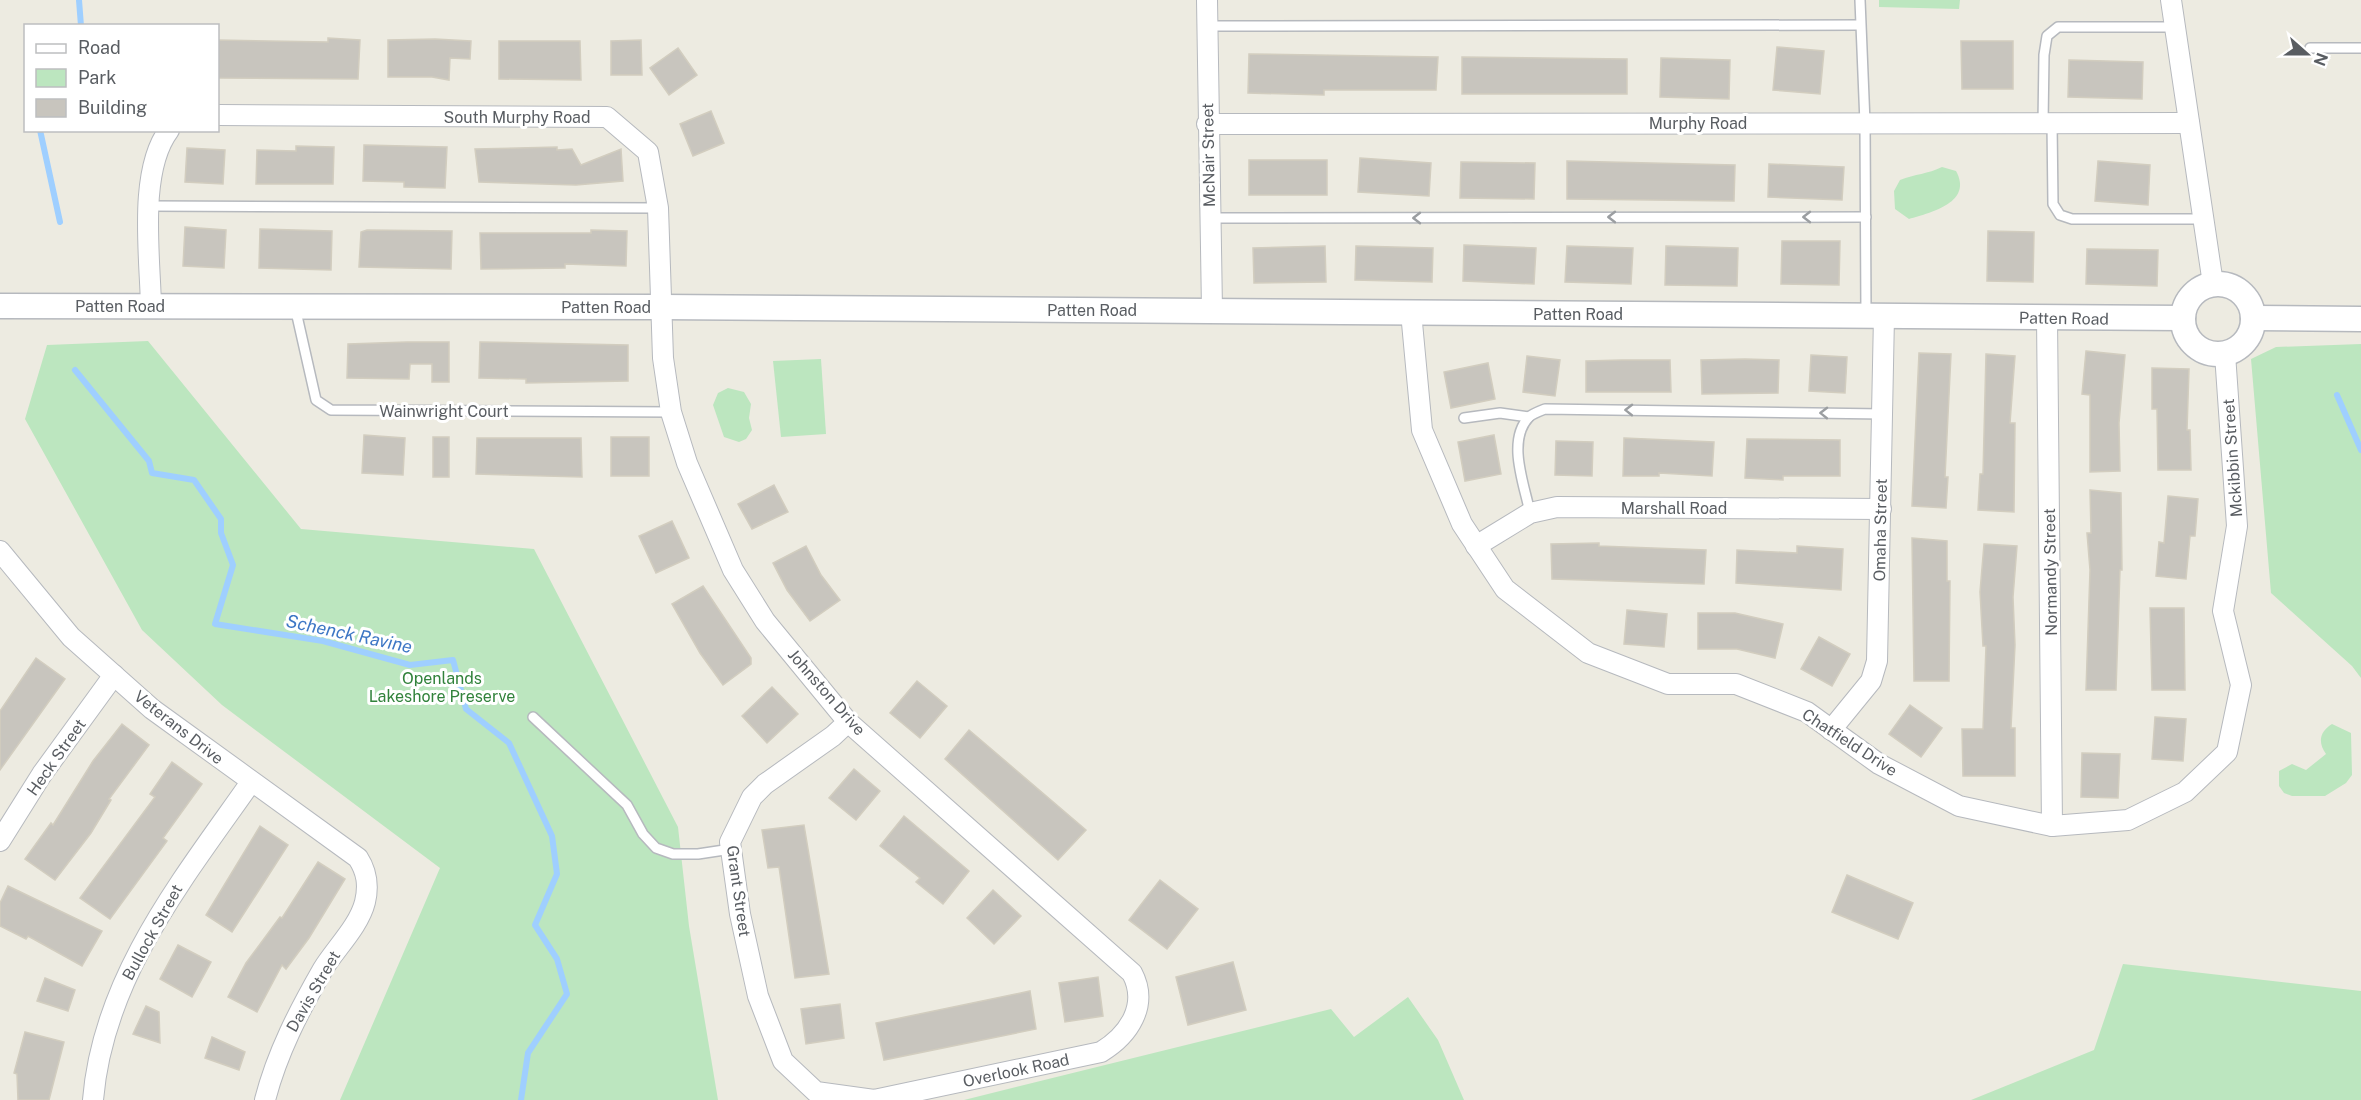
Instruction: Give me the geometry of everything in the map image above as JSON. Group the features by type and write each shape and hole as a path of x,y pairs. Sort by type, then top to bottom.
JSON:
{"street":[{"name":"McNair Street","path":"1207,0 1207,124 1212,310"},
{"path":"2171,0 2213,284"},
{"name":"South Murphy Road","path":"219,115 607,117 648,152 658,208 661,307"},
{"name":"Murphy Road","path":"1207,124 2189,123"},
{"path":"151,306 149,206 153,167 168,132"},
{"path":"2213,284 2235,288 2244,296 2253,318 2246,341 2225,354 2214,354 2193,344 2187,335 2183,318 2187,303 2194,294 2213,284"},
{"name":"Patten Road","path":"0,306 1212,310 2183,318"},
{"name":"Johnston Drive","path":"661,307 663,358 671,412 687,463 733,570 765,621 848,722 1132,973 1137,983 1140,1000 1133,1021"},
{"name":"Chatfield Drive","path":"1411,312 1422,430 1461,524 1505,589 1588,653 1668,684 1736,684 1807,712 1879,764 1959,806 2052,826 2128,820 2185,792"},
{"name":"Omaha Street","path":"1831,730 1870,681 1877,661 1883,414 1875,316"},
{"name":"Normandy Street","path":"2047,317 2052,826"},
{"path":"2253,318 2361,319"},
{"name":"Mckibbin Street","path":"2185,792 2227,752 2241,685 2223,612 2237,526 2225,354"},
{"name":"Marshall Road","path":"1476,546 1530,513 1557,507 1881,509"},
{"name":"Veterans Drive","path":"0,552 71,638 152,709 358,858 366,870 367,885"},
{"name":"Heck Street","path":"0,841 42,774 114,675"},
{"name":"Grant Street","path":"816,1092 783,1061 758,996 740,914 731,849 734,834 752,797 765,784 833,736 848,722"},
{"name":"Bullock Street","path":"93,1100 107,1027 127,973 164,908 251,782"},
{"name":"Davis Street","path":"265,1100 285,1040 324,968 364,904 367,885"},
{"name":"Overlook Road","path":"816,1092 874,1100 1101,1052 1125,1034 1133,1021"}],"lane":[{"path":"1860,0 1866,217 1875,316"},
{"path":"1207,26 1860,25"},
{"path":"2175,27 2058,27 2047,36 2044,56 2054,204 2060,215 2072,219 2203,219"},
{"path":"2310,48 2361,48"},
{"path":"149,206 658,208"},
{"path":"1210,218 1866,217"},
{"name":"Wainwright Court","path":"295,306 316,400 330,410 671,412"},
{"path":"1530,513 1519,457 1519,434 1529,417 1545,409 1883,414"},
{"path":"1464,418 1500,412 1529,417"},
{"path":"533,717 627,805 643,834 656,848 674,854 731,849"}],"green space":[{"path":"1879,0 1960,0 1959,9 1879,7"},
{"path":"1942,167 1956,171 1960,182 1955,198 1939,209 1909,219 1895,209 1894,191 1900,180"},
{"name":"Openlands Lakeshore Preserve","path":"148,341 301,529 534,549 678,827 689,926 718,1100 340,1100 440,868 222,705 142,630 25,419 47,345"},
{"path":"2361,344 2361,678 2352,666 2271,593 2251,359 2276,347"},
{"path":"821,359 826,434 781,437 773,361"},
{"path":"728,388 744,392 751,404 749,418 752,430 746,439 739,442 724,437 713,405 718,393"},
{"path":"2332,724 2351,733 2352,775 2346,783 2325,796 2292,796 2284,793 2279,786 2279,771 2292,764 2306,770 2326,754 2321,738 2324,731"},
{"path":"2123,964 2361,991 2361,1100 1971,1100 2094,1050"},
{"path":"1408,997 1438,1040 1464,1100 964,1100 1331,1009 1354,1037"}],"building":[{"path":"328,38 360,40 358,79 219,78 219,40 328,42"},
{"path":"388,40 471,41 470,59 450,58 449,80 432,77 388,77"},
{"path":"641,40 642,75 611,75 611,41"},
{"path":"499,41 580,41 581,80 499,79"},
{"path":"1961,41 2013,41 2013,89 1962,89"},
{"path":"1777,47 1824,51 1820,94 1773,90"},
{"path":"678,48 697,75 669,95 650,68"},
{"path":"1249,54 1438,57 1436,90 1324,90 1324,95 1248,93"},
{"path":"1462,57 1627,59 1627,94 1462,94"},
{"path":"1661,58 1730,60 1729,99 1660,97"},
{"path":"2069,60 2143,62 2142,99 2068,97"},
{"path":"711,111 724,143 693,156 680,124"},
{"path":"364,145 447,147 445,188 404,187 404,182 363,181"},
{"path":"296,146 334,147 333,184 256,184 257,150 296,151"},
{"path":"557,147 557,150 572,149 581,165 621,149 623,181 576,185 479,182 475,149"},
{"path":"187,148 225,150 223,184 185,182"},
{"path":"1360,158 1431,163 1429,196 1358,192"},
{"path":"1249,160 1327,160 1327,195 1249,195"},
{"path":"1567,161 1735,165 1734,201 1567,199"},
{"path":"2098,161 2150,165 2148,205 2095,201"},
{"path":"1461,162 1535,163 1534,199 1460,198"},
{"path":"1769,164 1844,167 1842,200 1768,197"},
{"path":"185,227 226,230 224,268 183,266"},
{"path":"260,229 332,231 331,270 259,268"},
{"path":"367,230 452,231 451,269 359,267 361,232"},
{"path":"591,230 627,231 626,266 565,264 565,268 481,269 480,233 591,233"},
{"path":"1988,231 2034,232 2033,282 1987,281"},
{"path":"1782,241 1840,241 1839,285 1781,284"},
{"path":"1464,245 1536,248 1534,284 1463,281"},
{"path":"1325,246 1326,282 1254,283 1253,248"},
{"path":"1356,246 1433,248 1432,282 1355,280"},
{"path":"1567,246 1633,248 1631,284 1565,282"},
{"path":"1666,246 1738,248 1737,286 1665,285"},
{"path":"2087,249 2158,250 2157,286 2086,284"},
{"path":"449,342 449,382 432,382 432,364 410,364 409,379 347,378 348,344"},
{"path":"480,342 628,345 628,381 526,383 526,379 479,378"},
{"path":"2086,351 2125,355 2119,423 2120,471 2090,472 2090,395 2082,394"},
{"path":"1919,353 1951,354 1945,477 1948,477 1946,508 1912,506"},
{"path":"1986,354 2015,356 2010,423 2015,423 2014,512 1978,510 1980,474 1983,474"},
{"path":"1811,355 1847,357 1845,393 1809,391"},
{"path":"1527,356 1560,360 1555,396 1523,392"},
{"path":"1670,360 1671,392 1586,392 1586,361"},
{"path":"1701,360 1779,360 1778,393 1702,394"},
{"path":"1488,363 1495,399 1451,408 1444,372"},
{"path":"2152,368 2189,369 2187,430 2190,430 2191,470 2158,470 2157,409 2152,409"},
{"path":"364,435 405,438 403,475 362,473"},
{"path":"1494,435 1501,474 1465,481 1458,442"},
{"path":"433,437 449,437 449,477 433,477"},
{"path":"611,437 649,437 649,476 611,476"},
{"path":"477,438 581,438 582,477 476,474"},
{"path":"1624,438 1714,442 1712,476 1659,473 1659,476 1623,476"},
{"path":"1747,439 1840,440 1840,476 1783,476 1783,480 1745,478"},
{"path":"1556,441 1593,442 1592,476 1555,475"},
{"path":"774,485 788,512 752,529 738,504"},
{"path":"2090,490 2121,493 2122,570 2120,570 2116,690 2086,690 2090,570 2087,533 2091,533"},
{"path":"2168,496 2198,499 2195,536 2190,536 2186,579 2156,576 2159,542 2164,543"},
{"path":"672,521 689,558 656,573 639,536"},
{"path":"1912,538 1947,541 1947,581 1950,581 1949,681 1914,681"},
{"path":"1599,543 1599,546 1706,550 1704,584 1552,579 1551,544"},
{"path":"1984,544 2017,546 2013,597 2015,645 2011,728 2015,728 2015,776 1963,776 1962,729 1983,729 1986,646 1983,646 1980,592"},
{"path":"806,546 821,575 840,600 810,621 787,590 773,563"},
{"path":"1797,546 1843,549 1841,590 1736,583 1737,550 1797,553"},
{"path":"703,586 751,658 751,664 723,685 700,653 672,604"},
{"path":"2150,608 2184,608 2185,690 2152,690"},
{"path":"1627,610 1667,614 1664,647 1624,644"},
{"path":"1698,613 1735,613 1783,624 1775,658 1737,649 1698,649"},
{"path":"1819,637 1850,654 1832,686 1801,669"},
{"path":"36,658 65,679 0,770 0,711"},
{"path":"917,681 947,706 920,738 890,713"},
{"path":"772,687 798,714 767,743 742,716"},
{"path":"1910,705 1942,728 1921,757 1889,734"},
{"path":"2155,717 2186,719 2183,761 2152,759"},
{"path":"122,724 149,745 109,799 111,800 91,833 55,880 25,859 51,823 53,825 93,761"},
{"path":"969,730 1086,830 1058,860 945,759"},
{"path":"2082,753 2120,754 2118,798 2081,797"},
{"path":"172,762 202,784 163,838 167,841 110,919 80,898 155,797 150,794"},
{"path":"854,769 880,791 856,820 829,798"},
{"path":"904,816 969,871 943,904 916,882 920,878 880,846"},
{"path":"804,825 829,974 795,978 779,867 768,868 762,830"},
{"path":"260,826 288,845 232,932 206,915"},
{"path":"318,862 345,879 309,938 286,969 282,965 257,1012 228,997 246,963 280,917 282,918"},
{"path":"1847,875 1913,903 1898,939 1832,912"},
{"path":"1160,880 1198,909 1167,949 1129,920"},
{"path":"8,886 102,931 82,966 28,936 26,939 0,926 0,903"},
{"path":"993,890 1021,916 994,944 967,918"},
{"path":"178,945 211,962 192,997 160,979"},
{"path":"1233,962 1246,1010 1188,1025 1176,977"},
{"path":"1098,977 1103,1016 1065,1022 1059,983"},
{"path":"45,978 75,990 68,1011 37,1001"},
{"path":"1030,991 1036,1029 884,1060 876,1023"},
{"path":"840,1004 844,1038 806,1044 801,1009"},
{"path":"146,1006 159,1012 160,1043 133,1034"},
{"path":"25,1032 64,1042 49,1100 18,1100 17,1074 14,1073"},
{"path":"212,1037 245,1052 239,1070 205,1058"}],"waterway":[{"name":"Schenck Ravine","path":"79,0 81,24"},
{"name":"Schenck Ravine","path":"40,132 60,222"},
{"name":"Schenck Ravine","path":"75,370 149,461 152,473 194,480 221,519 221,533 233,565 215,624 323,641 410,665 453,660 466,709 509,743 552,836 557,874 535,925 557,959 567,994 528,1053 521,1100"},
{"path":"2337,395 2361,450"}]}
